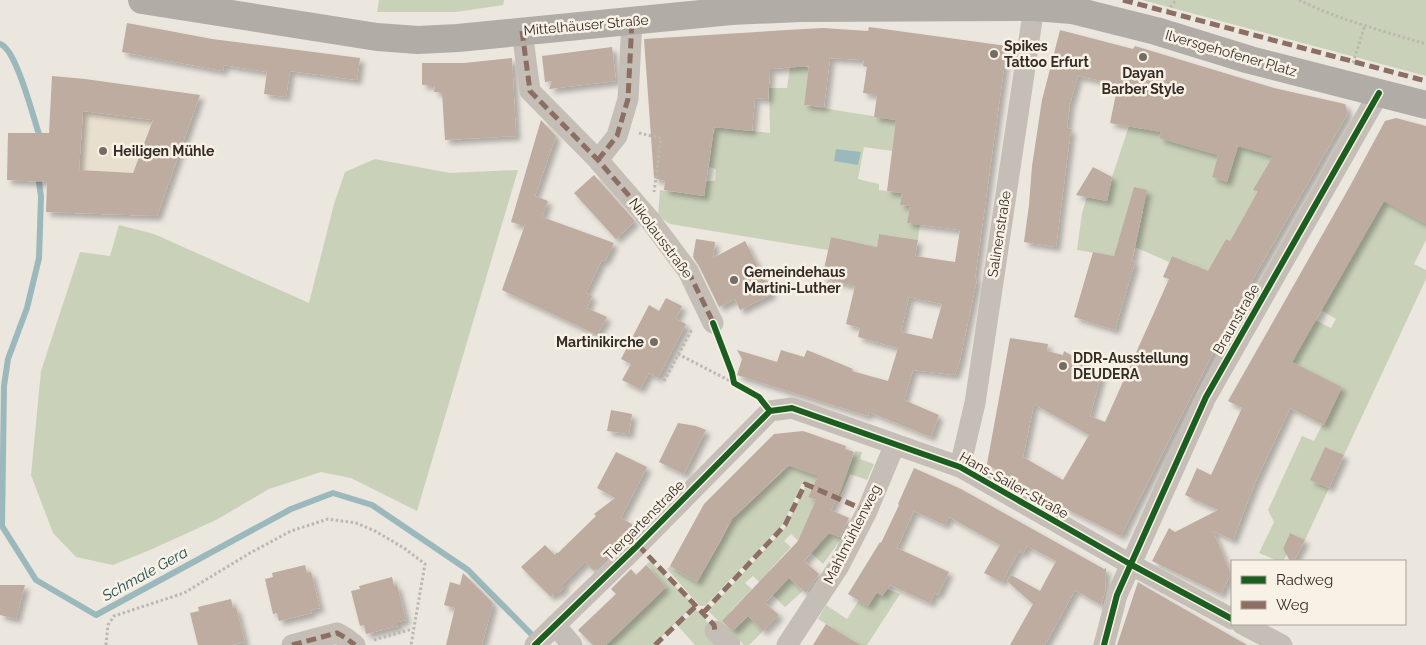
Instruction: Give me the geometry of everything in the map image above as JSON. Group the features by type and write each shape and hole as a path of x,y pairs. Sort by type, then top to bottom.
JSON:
{"main road":[{"name":"Mittelhäuser Straße","path":"142,0 212,5 377,37 418,40 731,11 1034,4"},
{"name":"Ilversgehofener Platz","path":"1034,4 1072,10 1156,31 1250,60 1426,106"}],"street":[{"name":"Salinenstraße","path":"960,467 975,403 1034,4"},
{"path":"598,160 617,136 628,99 632,20"},
{"name":"Nikolausstraße","path":"522,31 530,91 598,160 650,220 688,271 710,316"},
{"name":"Braunstraße","path":"1104,645 1117,595 1206,397 1379,93"},
{"name":"Hans-Sailer-Straße","path":"770,411 792,408 960,467 1130,564 1231,618"},
{"name":"Tiergartenstraße","path":"535,645 638,545 770,411"},
{"name":"Mahlmühlenweg","path":"787,645 839,566 867,510 896,444"},
{"path":"1244,625 1282,645"},
{"path":"553,627 572,645"},
{"path":"292,645 337,633 361,644"}],"path":[{"path":"1299,0 1314,8 1426,44"},
{"path":"1347,85 1365,25"},
{"path":"619,128 660,138 650,220"},
{"path":"664,381 701,312 710,316"},
{"path":"678,354 734,382"},
{"path":"106,645 108,625 114,616 184,594 250,553 291,531 328,519 356,522 404,548 425,564 410,645"},
{"path":"361,644 412,629"}],"green space":[{"path":"379,0 504,0 503,5 456,12 377,12"},
{"path":"1142,0 1426,0 1426,76"},
{"path":"807,57 806,67 809,68 804,105 897,120 892,151 864,147 858,179 879,184 879,190 902,193 900,205 910,206 907,223 920,224 918,240 879,234 877,247 831,237 828,250 670,224 658,216 660,190 704,196 706,181 715,181 716,169 709,167 713,135 716,127 770,133 769,88 787,88 790,67"},
{"path":"1144,117 1164,122 1159,138 1222,141 1212,177 1227,181 1238,146 1288,145 1260,188 1230,241 1226,239 1213,272 1185,286 1194,265 1172,256 1169,262 1135,247 1143,210 1114,256 1077,250 1082,213 1087,197 1107,201 1112,177 1129,126 1142,129"},
{"path":"375,159 450,173 518,170 417,511 351,478 321,472 269,489 216,520 113,565 76,557 53,533 31,475 41,371 80,252 110,256 119,225 154,234 309,303 334,204 345,172"},
{"path":"1384,200 1423,222 1426,212 1426,240 1414,264 1426,270 1426,279 1344,455 1325,447 1311,480 1329,488 1305,540 1290,533 1283,547 1287,554 1284,560 1276,560 1259,553 1274,522 1268,510 1302,436 1314,441 1342,387 1291,362 1315,320 1331,328 1336,319 1321,310"},
{"path":"855,451 862,452 860,459 874,464 867,480 850,474 840,496 803,481 783,524 705,606 700,606 667,569 670,566 697,582 732,519 797,459 846,475"},
{"path":"805,487 811,490 808,497 816,500 819,528 842,538 823,564 791,534 784,541 791,547 769,571 779,580 785,574 803,591 785,607 753,576 745,583 752,589 730,612 741,623 748,616 763,631 749,645 744,645 708,611 785,528"},
{"path":"650,561 694,605 653,645 606,645 666,587 646,565"},
{"path":"887,589 900,594 867,645 849,645 852,640 818,619 826,605 847,619 859,600 868,606 877,592 882,596"},
{"path":"696,610 712,627 718,645 695,645 678,626"}],"shaded area":[{"path":"83,111 153,120 124,192 124,173 79,170"}],"water":[{"path":"836,149 861,152 858,165 834,161"}],"building":[{"path":"127,23 212,39 360,58 357,80 290,71 286,97 264,94 267,72 224,65 223,71 122,52"},
{"path":"869,27 1007,46 975,278 977,279 960,360 955,375 913,370 904,400 939,415 931,437 869,412 868,416 737,375 742,359 737,350 777,362 781,350 804,357 807,350 853,369 852,371 888,381 898,348 858,337 860,328 846,324 855,286 822,278 831,237 877,247 879,234 918,240 915,256 955,262 960,230 907,223 910,206 900,205 902,193 887,191 896,120 874,117 877,95 863,93 867,67 863,66 864,60 830,58 824,107 804,105 809,66 770,69 768,99 755,98 752,131 714,127 704,196 664,190 665,181 654,178 644,39 823,28 868,31","holes":["909,297 942,304 932,339 901,332"]},
{"path":"1060,30 1133,49 1135,46 1274,88 1345,104 1348,113 1213,353 1121,536 1018,482 1018,484 987,464 1010,338 1048,344 1047,351 1063,355 1064,351 1102,373 1090,416 1105,422 1169,279 1163,277 1172,256 1208,271 1226,239 1230,241 1258,191 1253,190 1273,156 1238,146 1227,182 1212,177 1218,155 1159,138 1161,132 1110,123 1118,84 1078,76 1070,104 1067,128 1071,129 1056,247 1024,242 1032,166 1042,100","holes":["1034,404 1089,435 1063,480 1023,457"]},
{"path":"612,47 616,81 549,89 552,81 545,82 542,56"},
{"path":"512,58 516,136 445,140 442,92 434,92 435,85 422,85 422,63 464,63"},
{"path":"52,76 200,95 157,216 46,212 47,182 7,180 8,133 49,133","holes":["83,111 153,120 133,173 79,170"]},
{"path":"1396,118 1426,126 1426,224 1384,201 1292,362 1342,387 1324,425 1290,408 1255,483 1233,540 1213,531 1231,574 1221,594 1152,561 1169,528 1175,532 1218,510 1185,495 1197,468 1211,475 1242,408 1228,401 1385,121"},
{"path":"541,120 556,136 535,196 548,201 542,217 614,243 605,261 602,260 586,293 592,296 587,308 607,317 597,335 502,290 527,219 524,226 511,222"},
{"path":"1093,167 1112,177 1107,201 1076,195"},
{"path":"594,175 635,221 616,239 574,193"},
{"path":"1134,187 1147,190 1132,261 1135,262 1115,330 1074,317 1093,252 1114,256"},
{"path":"696,239 715,242 713,258 745,241 772,294 740,310 735,299 719,307 693,257"},
{"name":"Martinikirche","path":"666,298 682,306 676,319 686,324 658,378 649,373 640,389 622,380 631,364 621,359 649,305 659,311"},
{"path":"611,410 632,414 629,434 607,431"},
{"path":"678,423 706,430 684,474 659,462"},
{"path":"803,431 846,446 845,449 854,452 841,490 831,510 849,518 840,537 829,533 804,561 819,574 806,593 789,578 765,603 779,615 763,631 748,616 733,631 722,621 798,541 816,500 808,497 818,476 788,465 732,519 697,582 670,566 704,504 774,434"},
{"path":"1325,447 1344,455 1329,488 1310,480"},
{"path":"616,452 647,467 621,518 637,527 612,550 614,551 594,571 585,562 564,583 564,588 558,593 554,593 551,597 521,567 545,545 555,555 558,553 596,516 594,514 615,498 597,488"},
{"path":"914,468 961,489 1104,569 1106,568 1105,592 1101,605 1075,590 1045,645 1010,645 1033,604 1007,581 1011,575 1040,591 1056,561 1027,546 1023,554 1019,551 1002,582 984,573 1000,545 949,517 945,525 914,511 897,548 949,572 938,595 935,593 930,603 890,585 882,596 877,592 868,606 848,594 881,543"},
{"path":"1290,533 1305,540 1295,560 1289,560 1283,548"},
{"path":"305,565 307,573 311,572 320,608 311,610 312,613 279,621 277,613 273,614 265,579 273,577 272,573"},
{"path":"646,565 666,587 606,645 593,645 578,630 616,594 611,589 631,569 636,575"},
{"path":"463,573 493,603 482,645 446,645 455,608 444,605 450,582 460,585"},
{"path":"392,577 394,586 397,585 406,620 398,622 398,626 366,634 364,625 360,626 351,591 360,589 359,586"},
{"path":"1138,582 1146,587 1247,645 1117,645"},
{"path":"0,585 25,585 16,619 0,615"},
{"path":"231,599 233,608 236,607 245,642 232,645 198,645 190,613 199,611 198,607"},
{"path":"826,624 860,645 813,645"}],"waterway":[{"name":"Schmale Gera","path":"0,44 6,48 18,70 39,134 39,141"},
{"name":"Schmale Gera","path":"38,174 41,197 39,258 27,308 8,359 4,386 2,526 36,580 96,615 291,509 333,493 372,505 468,570 537,640"}],"marked path":[{"path":"1123,0 1426,81"},
{"path":"598,160 617,136 628,99 632,20"},
{"path":"522,31 530,91 598,160 650,220 688,271 715,326"},
{"path":"703,613 785,525 805,484 867,511"},
{"path":"638,545 714,625 715,631"},
{"path":"655,645 696,606"},
{"path":"292,645 337,633 355,645"}],"cycle path":[{"path":"1104,645 1117,595 1206,397 1379,93"},
{"path":"713,323 734,383 759,397 770,411"},
{"path":"770,411 792,408 960,467 1130,564 1231,618"},
{"path":"535,645 638,545 770,411"}],"place":[{"name":"Spikes Tattoo Erfurt","path":"994,54"},
{"name":"Dayan Barber Style","path":"1143,57"},
{"name":"Heiligen Mühle","path":"103,151"},
{"name":"Gemeindehaus Martini-Luther","path":"734,280"},
{"name":"Martinikirche","path":"654,342"},
{"name":"DDR-Ausstellung DEUDERA","path":"1063,366"}]}
